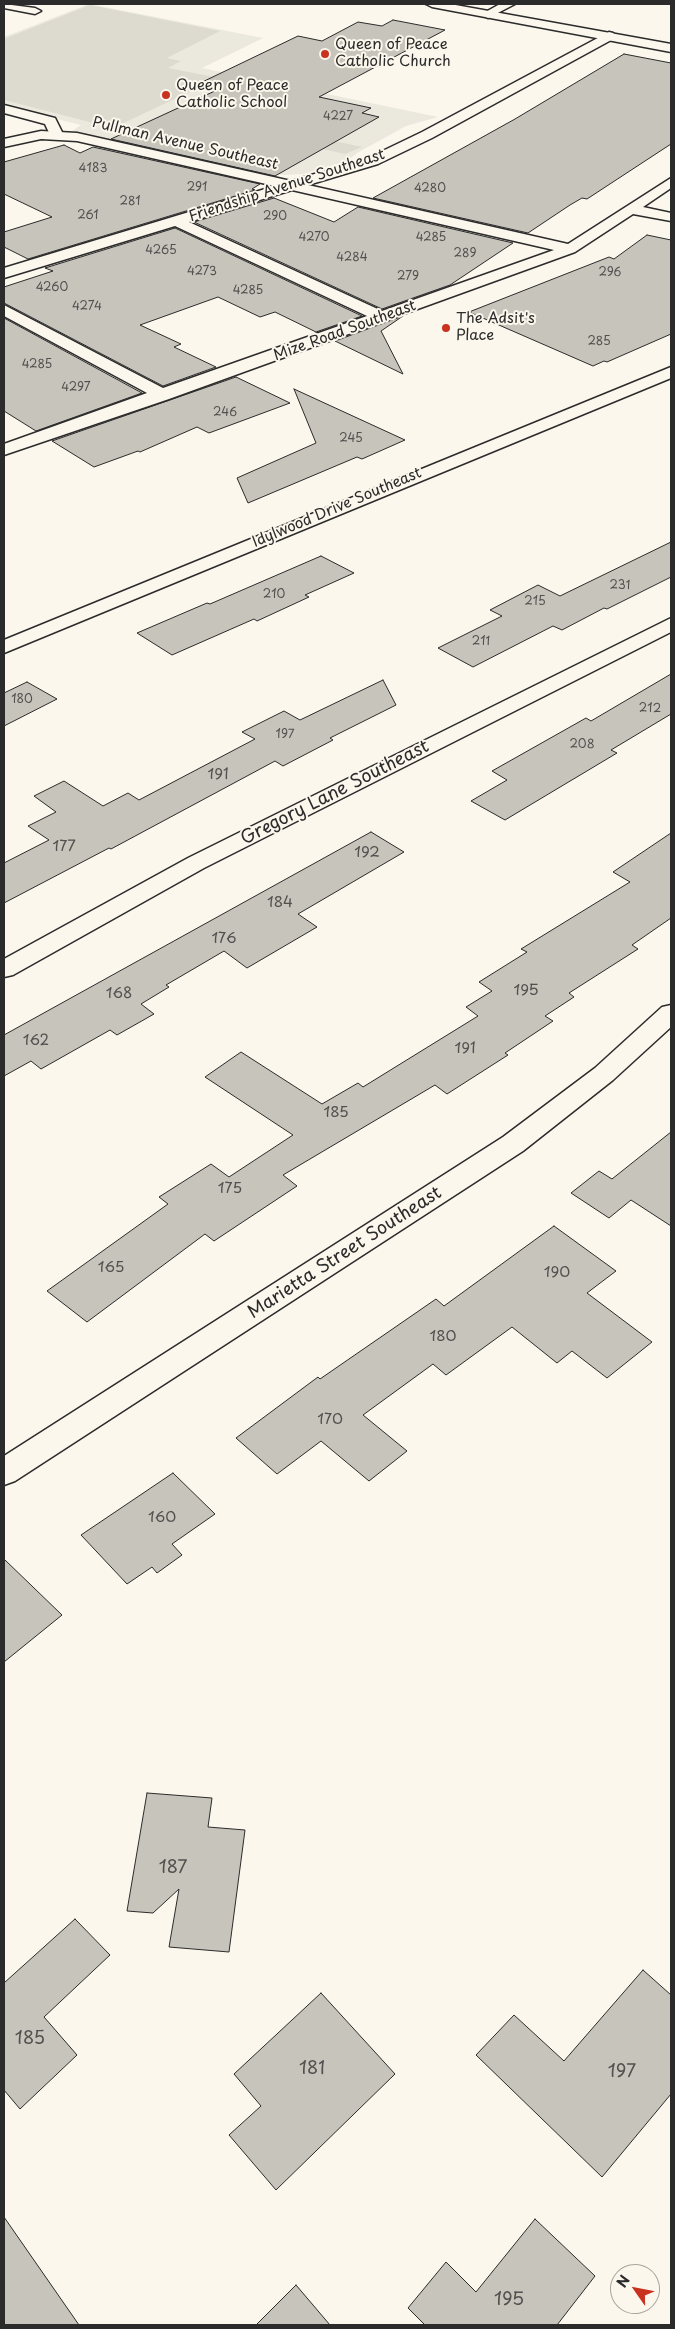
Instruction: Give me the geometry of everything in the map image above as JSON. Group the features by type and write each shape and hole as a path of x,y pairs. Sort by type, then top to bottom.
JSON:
{"street":[{"path":"432,4 671,48"},
{"path":"488,14 509,4"},
{"path":"4,5 35,11"},
{"name":"Friendship Avenue Southeast","path":"4,272 296,186 382,157 427,135 609,36"},
{"path":"4,109 50,121 56,134"},
{"name":"Pullman Avenue Southeast","path":"4,143 27,137 56,134 77,137 570,250"},
{"name":"Mize Road Southeast","path":"4,450 570,250 671,182"},
{"path":"631,209 671,217"},
{"path":"176,221 383,317"},
{"path":"4,310 163,395"},
{"name":"Idylwood Drive Southeast","path":"4,647 671,372"},
{"name":"Gregory Lane Southeast","path":"4,969 196,863 671,624"},
{"name":"Marietta Street Southeast","path":"4,1472 513,1144 604,1074 671,1013"}],"shaded area":[{"name":"Queen of Peace Catholic School","path":"89,4 263,38 202,68 438,117 406,126 357,153 347,161 303,174 283,175 233,169 72,131 81,125 4,106 4,37"},
{"path":"90,5 220,31 167,58 181,61 168,68 219,78 113,128 4,100 4,39"},
{"path":"334,141 362,147 345,154 323,149"}],"building":[{"path":"393,20 445,30 319,97 371,108 362,113 379,117 275,176 111,139 217,90 194,86 298,36 322,41 358,22 382,26"},
{"path":"624,54 671,63 671,144 587,199 582,198 528,233 373,198 515,119"},
{"path":"64,145 80,153 93,147 260,184 252,189 255,190 28,259 4,247 4,232 52,217 4,194 4,162"},
{"path":"274,198 334,222 358,207 513,243 450,285 382,309 194,222"},
{"path":"175,228 362,316 316,332 275,312 260,317 218,297 140,325 181,344 174,347 216,367 163,386 4,303 4,287 53,271 45,268"},
{"path":"647,235 671,240 671,334 607,362 604,361 593,366 469,312 609,257 614,259"},
{"path":"403,316 381,331 403,374 335,341"},
{"path":"4,318 142,393 36,431 4,411"},
{"path":"236,377 290,403 209,433 197,427 140,452 138,451 94,467 52,441"},
{"path":"294,389 405,440 362,459 357,457 248,503 237,478 316,443"},
{"path":"671,542 671,577 562,630 553,626 473,667 438,648 502,616 490,610 538,585 560,596"},
{"path":"321,556 354,573 305,595 309,597 257,621 254,619 172,655 137,633 207,603 210,604"},
{"path":"671,674 671,714 611,750 617,753 505,820 471,801 507,780 492,771 586,718 591,721"},
{"path":"383,680 396,705 330,738 333,740 283,766 275,761 111,849 109,848 4,903 4,863 49,840 28,826 56,812 34,796 64,781 103,806 128,793 139,800 255,739 242,732 284,711 300,720"},
{"path":"27,682 57,699 4,726 4,693"},
{"path":"371,832 404,852 298,914 317,927 247,968 224,951 166,985 169,987 141,1004 154,1014 117,1035 110,1030 41,1069 31,1061 4,1076 4,1035"},
{"path":"671,833 671,918 632,945 638,949 569,993 574,997 545,1016 553,1021 505,1053 508,1055 447,1094 435,1085 283,1175 297,1186 214,1241 205,1234 87,1322 47,1291 168,1204 159,1197 211,1164 229,1177 293,1135 205,1077 241,1052 322,1104 358,1083 363,1087 478,1016 466,1007 492,991 479,982 527,952 521,949 630,882 613,872"},
{"path":"671,1132 671,1226 631,1200 609,1218 571,1193 599,1171 612,1179"},
{"path":"554,1226 616,1271 587,1293 652,1342 607,1378 572,1351 557,1363 512,1327 446,1375 433,1364 363,1415 407,1451 369,1481 321,1441 277,1474 236,1438 318,1377 320,1379 436,1299 444,1306"},
{"path":"173,1473 215,1514 172,1544 182,1555 157,1573 152,1567 127,1584 81,1535"},
{"path":"4,1559 62,1615 4,1662"},
{"path":"147,1793 212,1798 208,1827 245,1830 229,1952 169,1947 179,1889 153,1913 127,1911"},
{"path":"75,1919 110,1955 44,2017 77,2055 20,2109 4,2090 4,1983"},
{"path":"643,1970 671,1995 671,2094 602,2177 476,2055 514,2015 564,2061"},
{"path":"321,1993 395,2074 276,2190 229,2135 261,2106 234,2074"},
{"path":"4,2217 79,2325 4,2325"},
{"path":"535,2219 595,2276 557,2325 425,2325 408,2308 446,2262 476,2292"},
{"path":"296,2285 330,2325 256,2325"}],"place":[{"name":"Queen of Peace Catholic Church","path":"325,54"},
{"name":"Queen of Peace Catholic School","path":"166,95"},
{"name":"The Adsit's Place","path":"446,328"}]}
